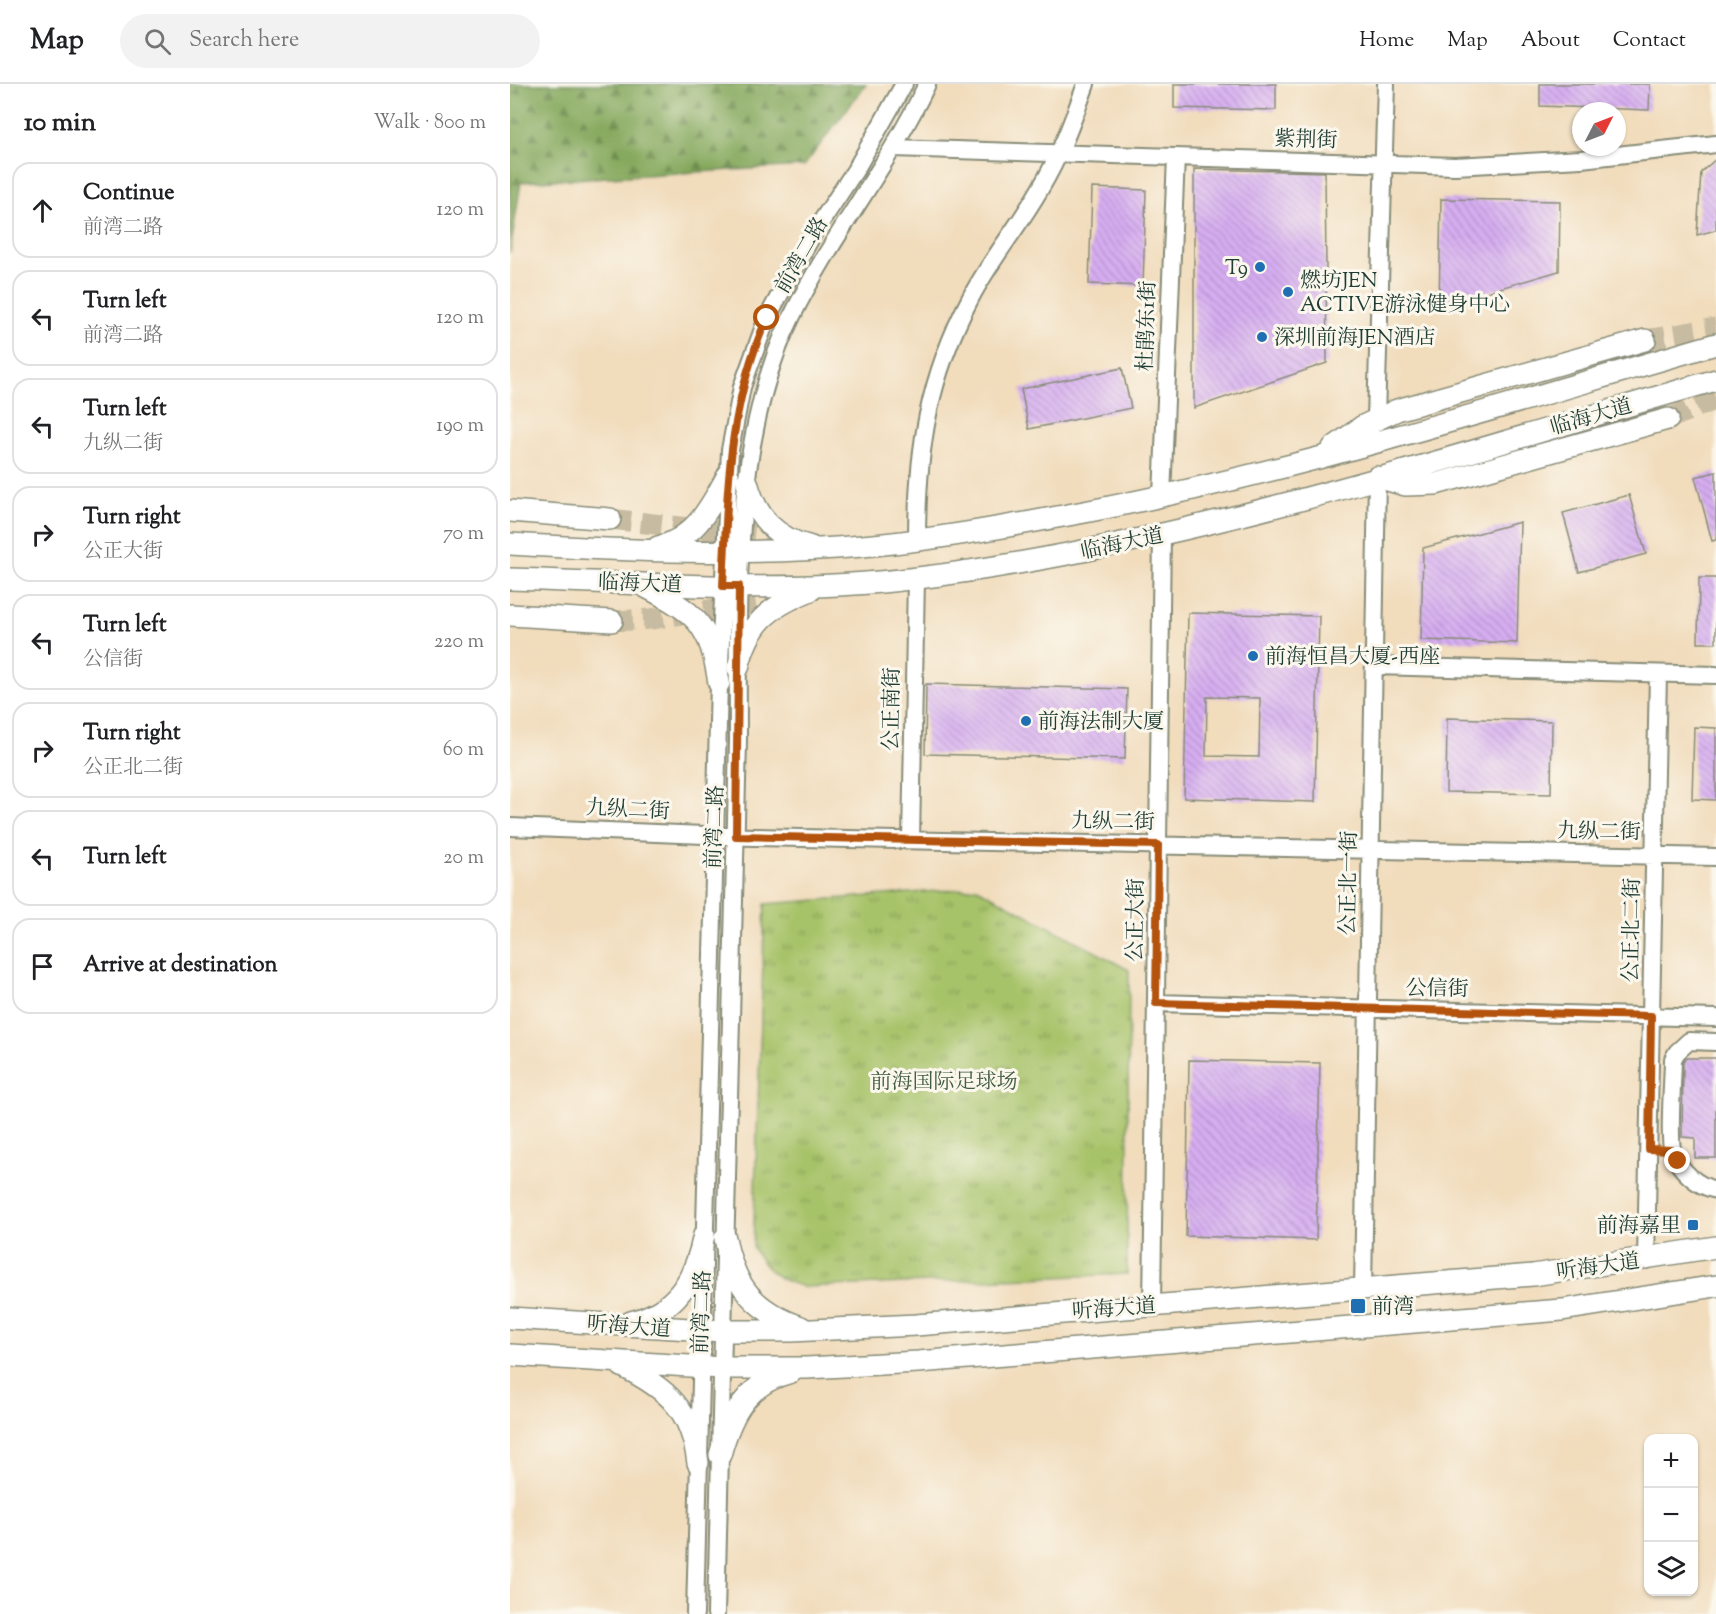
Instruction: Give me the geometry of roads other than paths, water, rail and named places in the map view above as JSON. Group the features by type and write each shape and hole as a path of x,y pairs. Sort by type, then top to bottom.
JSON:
{"main road":[{"path":"1319,457 1377,418 1407,406 1644,340"},
{"name":"临海大道","path":"510,544 733,553 817,549 917,540 1024,524 1253,477 1716,344"},
{"name":"临海大道","path":"510,579 731,586 821,586 916,578 1061,556 1162,535 1377,477 1716,380"},
{"path":"1377,477 1405,485 1436,483 1668,418"},
{"path":"648,549 666,545 696,527 737,478 766,523 790,540 817,549"},
{"path":"510,511 610,519"},
{"path":"638,583 676,602 695,618 710,643 718,683"},
{"path":"738,668 746,642 761,618 780,604 821,586"},
{"path":"510,615 612,621"},
{"path":"619,1325 654,1314 678,1298 694,1273 704,1235"},
{"path":"725,1238 735,1274 752,1300 782,1320 810,1330"},
{"name":"听海大道","path":"510,1318 723,1331 810,1330 1152,1306 1533,1275 1646,1260 1716,1247"},
{"name":"听海大道","path":"510,1355 711,1367 807,1368 918,1362 1563,1310 1716,1286"},
{"path":"613,1362 641,1376 672,1397 689,1424 695,1440 698,1463"},
{"path":"720,1455 730,1421 745,1398 768,1380 807,1368"}],"street":[{"name":"前湾二路","path":"716,1614 720,1455 711,1367 702,1330 704,1235 718,683 731,586 742,387 767,318 813,234 856,169 904,84"},
{"name":"前湾二路","path":"737,478 774,360 791,317 837,234 892,148 927,84"},
{"path":"917,540 917,478 920,451 932,398 948,348 983,275 1041,188 1086,84"},
{"path":"1377,418 1386,84"},
{"name":"紫荆街","path":"892,148 1455,166 1518,164 1716,144"},
{"name":"杜鹃东1街","path":"1162,497 1176,157"},
{"name":"公正北一街","path":"1364,1289 1377,477"},
{"name":"公正大街","path":"1152,1306 1162,535"},
{"name":"公正南街","path":"911,840 916,578"},
{"name":"前湾二路","path":"695,1614 698,1463 711,1367 723,1331 736,836 738,668 731,586"},
{"path":"1374,666 1716,675"},
{"name":"公正北二街","path":"1646,1260 1658,674"},
{"name":"九纵二街","path":"510,827 714,836 1716,857"},
{"name":"公信街","path":"1156,1003 1716,1018"},
{"path":"1716,1042 1689,1041 1673,1059 1672,1150 1695,1181 1704,1188 1716,1190"},
{"path":"1649,1149 1672,1150"}],"tunnel":[{"path":"1645,340 1716,328"},
{"path":"1668,419 1716,399"},
{"path":"610,519 795,540"},
{"path":"612,621 651,619 793,597"}],"place":[{"name":"T9","path":"1260,267"},
{"name":"燃坊JEN ACTIVE游泳健身中心","path":"1288,292"},
{"name":"深圳前海JEN酒店","path":"1262,337"},
{"name":"前海恒昌大厦-西座","path":"1253,656"},
{"name":"前海法制大厦","path":"1026,721"},
{"name":"前海嘉里","path":"1693,1225"},
{"name":"前湾","path":"1358,1306"}],"park label":[{"name":"前海国际足球场","path":"944,1081"}]}
